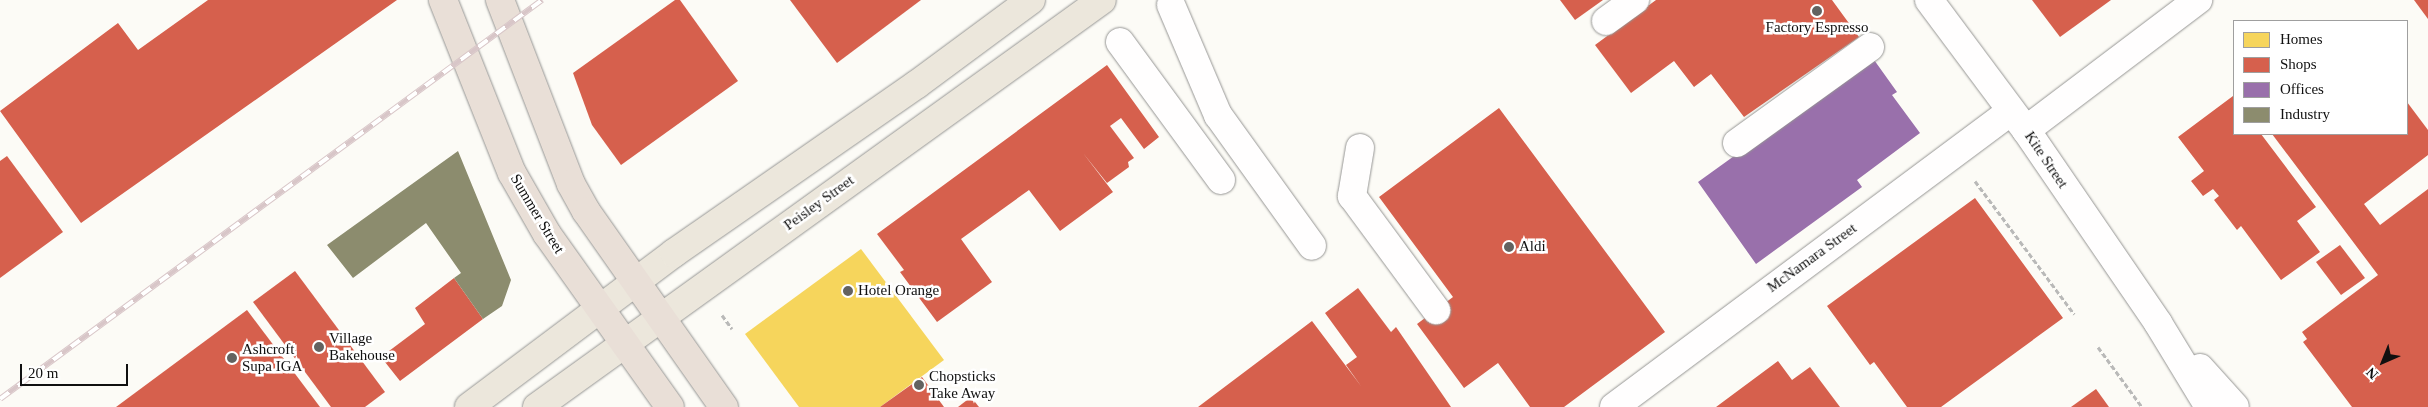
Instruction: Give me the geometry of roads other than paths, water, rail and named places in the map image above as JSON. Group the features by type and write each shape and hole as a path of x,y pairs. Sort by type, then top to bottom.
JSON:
{"highway":[{"name":"Summer Street","path":"443,0 512,173 547,234 670,407"},
{"path":"500,0 571,184 660,318 724,407"}],"main road":[{"path":"469,407 636,281 1032,0"},
{"name":"Peisley Street","path":"537,407 1102,0"}],"street":[{"path":"1606,21 1635,0"},
{"name":"Kite Street","path":"1930,0 2019,121 2158,323 2209,407"},
{"name":"McNamara Street","path":"1614,407 2019,121 2198,0"},
{"path":"1171,6 1218,115 1312,246"},
{"path":"1120,42 1220,180"},
{"path":"1736,143 1870,47"},
{"path":"1360,148 1352,196 1436,310"},
{"name":"Kite Street","path":"2158,323 2235,407"}],"railway":[{"path":"0,399 542,0"}],"place":[{"name":"Factory Espresso","path":"1817,11"},
{"name":"Aldi","path":"1509,247"},
{"name":"Hotel Orange","path":"848,291"},
{"name":"Village Bakehouse","path":"319,347"},
{"name":"Ashcroft Supa IGA","path":"232,358"},
{"name":"Chopsticks Take Away","path":"919,385"}]}
